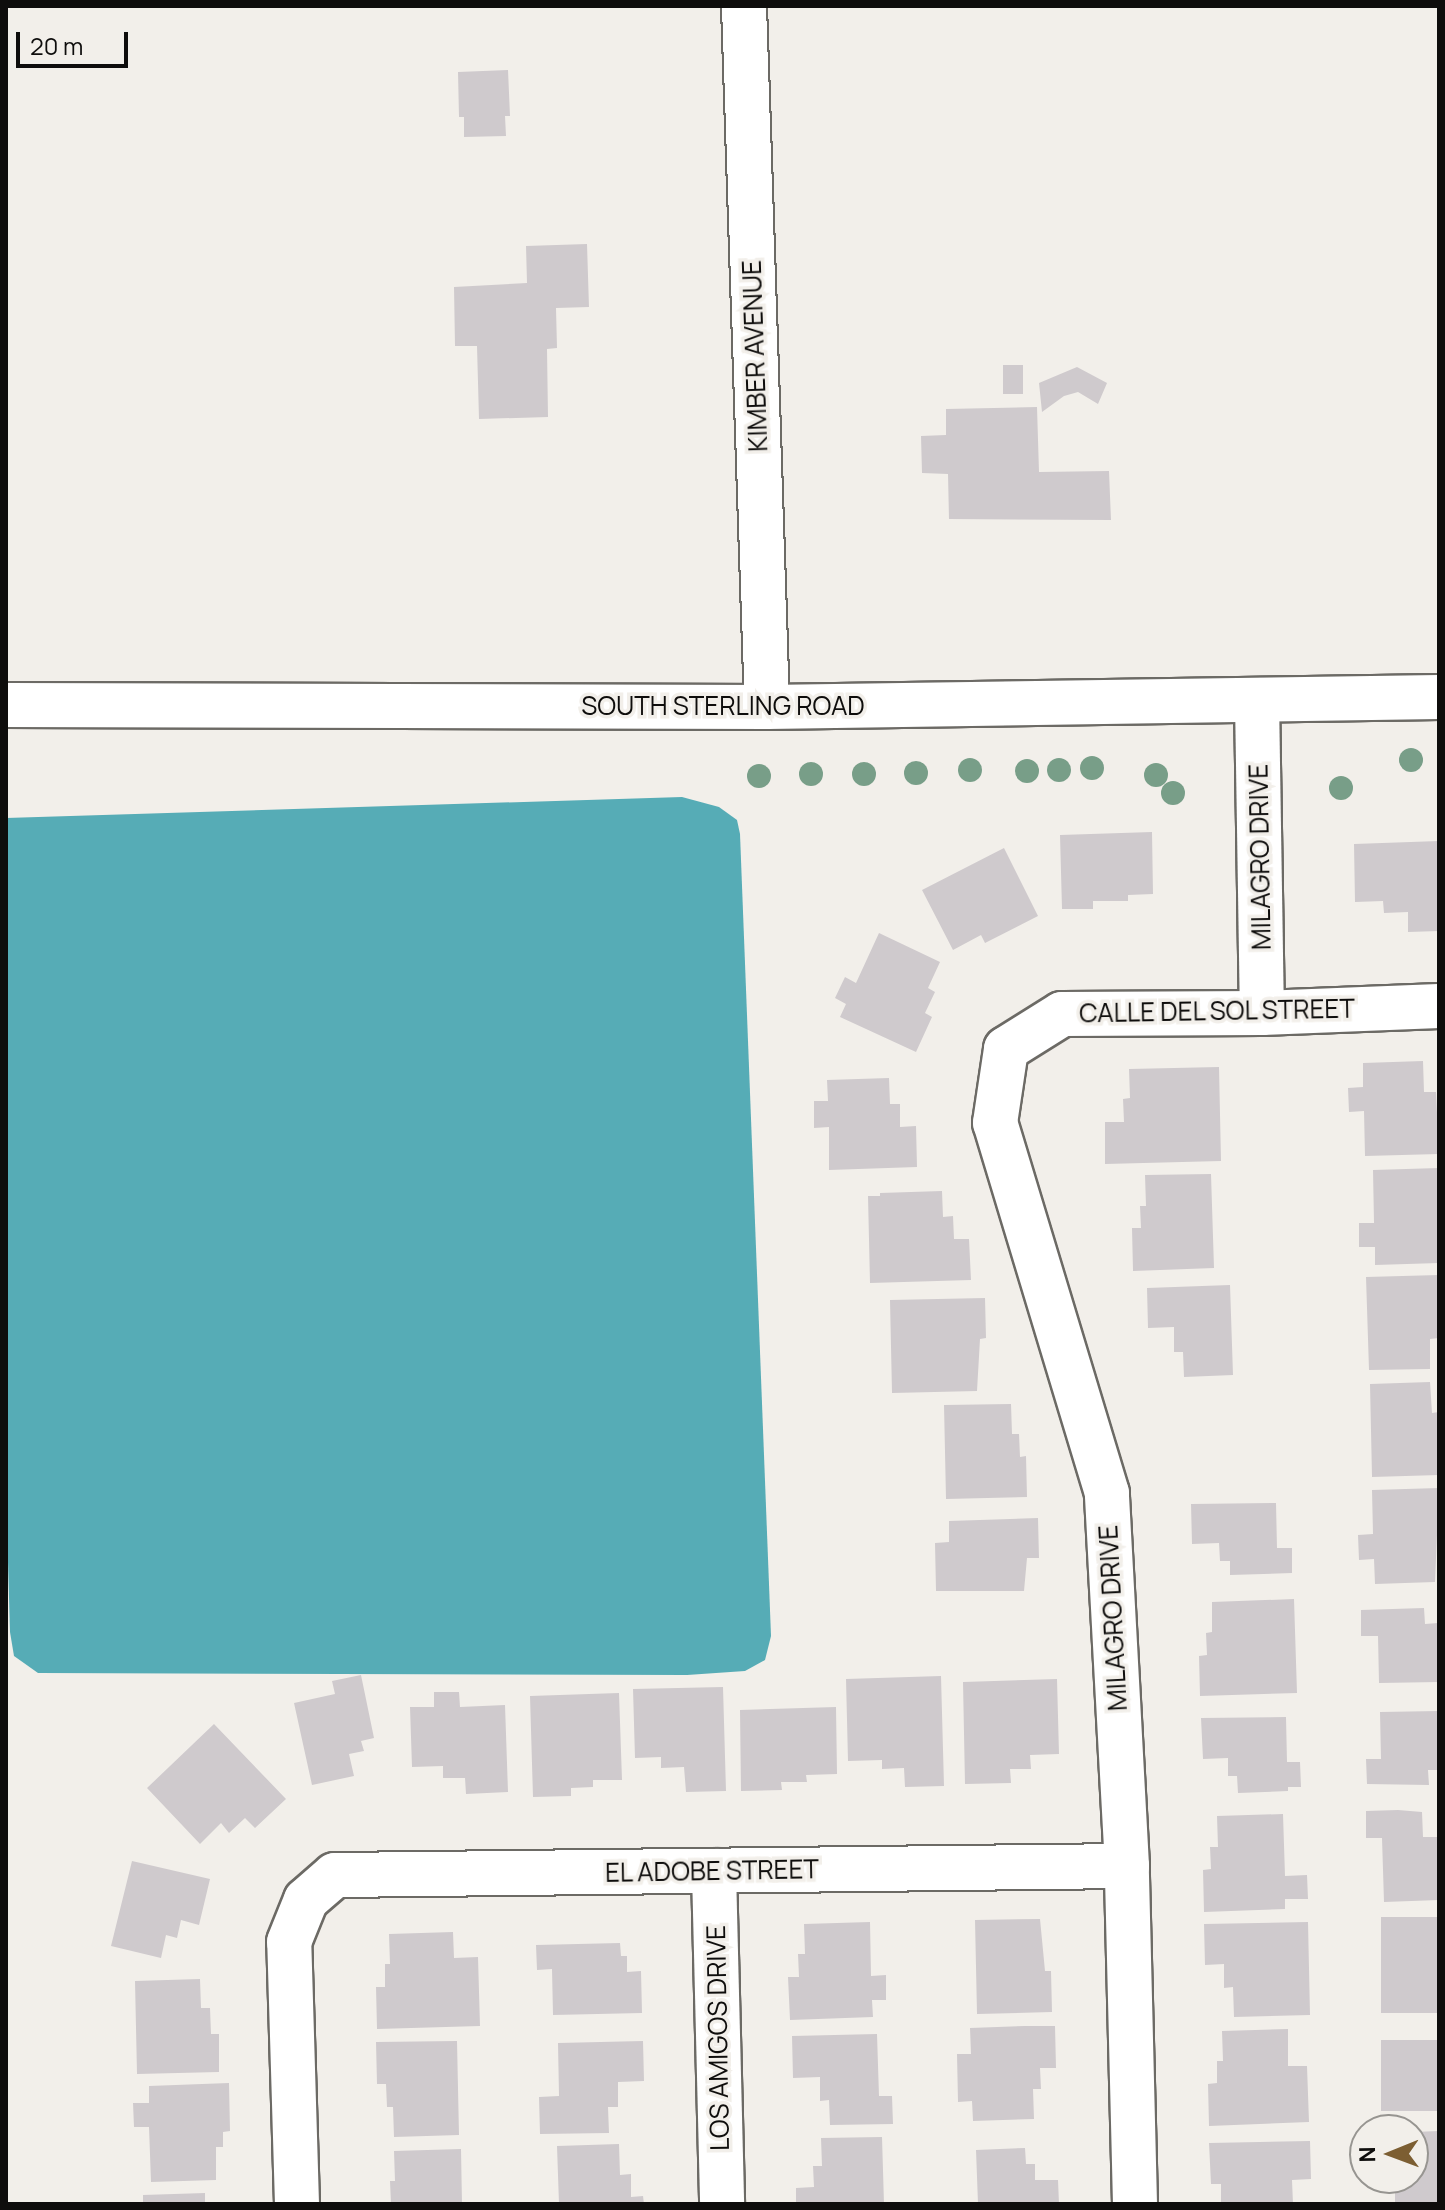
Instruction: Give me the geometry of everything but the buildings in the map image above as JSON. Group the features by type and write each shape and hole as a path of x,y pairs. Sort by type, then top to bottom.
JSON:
{"street":[{"name":"KIMBER AVENUE","path":"744,6 767,707"},
{"name":"SOUTH STERLING ROAD","path":"6,705 767,707 1439,697"},
{"name":"MILAGRO DRIVE","path":"1257,700 1262,1013"},
{"name":"CALLE DEL SOL STREET","path":"1006,1049 1062,1014 1262,1013 1439,1006"},
{"name":"MILAGRO DRIVE","path":"1006,1049 995,1123 1107,1493 1127,1866 1135,2204"},
{"name":"EL ADOBE STREET","path":"297,2204 289,1942 306,1900 335,1875 1127,1866"},
{"name":"LOS AMIGOS DRIVE","path":"714,1871 722,2204"}],"water":[{"path":"682,797 719,807 737,820 740,834 771,1636 765,1660 745,1671 687,1675 38,1673 14,1656 10,1632 6,1493 6,818"}]}
